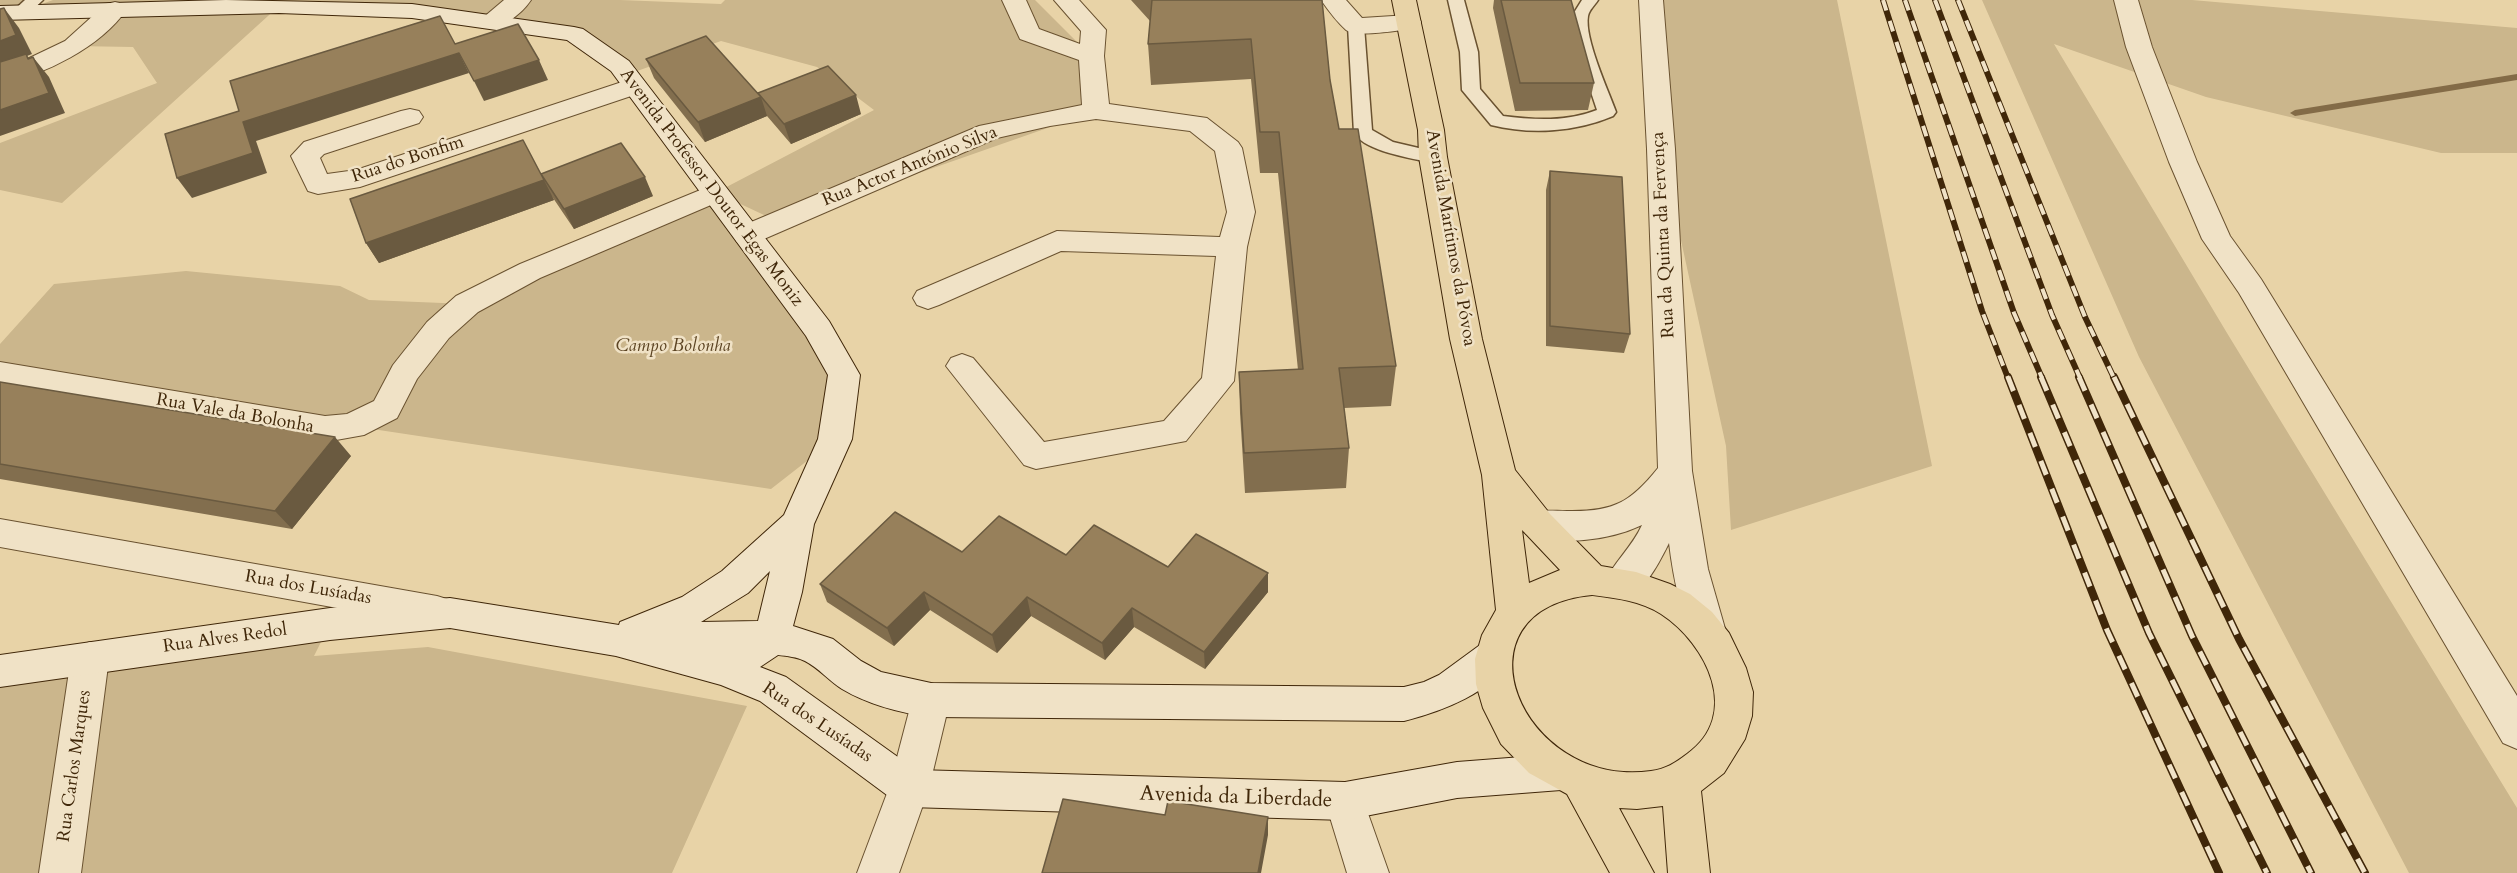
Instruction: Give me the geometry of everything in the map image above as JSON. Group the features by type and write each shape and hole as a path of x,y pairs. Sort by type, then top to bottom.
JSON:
{"main road":[{"name":"Avenida Marítimos da Póvoa","path":"1407,11 1431,130 1433,157 1466,339 1499,474 1514,612"},
{"name":"Avenida Marítimos da Póvoa","path":"1499,474 1538,524 1607,581"},
{"path":"1607,581 1651,592 1676,604 1708,632 1724,655 1735,687 1734,720 1721,751 1702,769 1679,782 1659,789 1634,791 1606,789 1571,777 1535,754 1508,721 1494,685 1493,656 1500,631 1514,612 1533,597 1560,585 1607,581"},
{"path":"1571,777 1633,873"},
{"path":"1679,782 1684,803 1684,847 1689,873"}],"street":[{"path":"490,21 519,0"},
{"path":"1014,0 1029,34 1091,56"},
{"path":"1066,0 1094,30 1091,56 1096,111"},
{"path":"1333,0 1356,26 1407,11"},
{"name":"Rua da Quinta da Fervença","path":"1651,0 1661,149 1675,471 1690,569 1708,632"},
{"path":"2126,0 2139,47 2183,162 2217,239 2250,286 2517,731"},
{"name":"Avenida Professor Doutor Egas Moniz","path":"19,8 279,6 412,12 574,34 620,66 818,329 844,375 835,439 797,524 784,592 771,639"},
{"path":"0,77 30,67 74,46 114,9"},
{"name":"Rua do Bonfim","path":"410,117 314,148 305,156 318,185 360,178 634,86"},
{"name":"Rua Actor António Silva","path":"747,235 989,132 1050,118 1096,111 1198,124 1228,148 1242,212 1232,246 1218,381 1174,432 1036,456 962,366"},
{"name":"Rua Vale da Bolonha","path":"0,374 325,429 352,426 386,409 404,373 438,330 467,303 530,271 715,193"},
{"path":"928,298 1057,241 1232,246"},
{"path":"1538,524 1582,526 1618,521 1633,515 1647,504 1675,471"},
{"name":"Rua da Quinta da Fervença","path":"1607,581 1646,554 1664,515 1675,471"},
{"name":"Avenida Professor Doutor Egas Moniz","path":"616,640 694,608 735,582 797,524"},
{"name":"Rua dos Lusíadas","path":"0,533 450,614 616,640 725,654 909,788"},
{"path":"735,582 725,654 771,639 788,640 817,649 850,674 900,697 931,700 1404,704 1425,700 1452,688 1493,656"},
{"name":"Rua Alves Redol","path":"0,671 330,624 450,614"},
{"name":"Rua Carlos Marques","path":"60,873 90,658"},
{"path":"878,873 909,788 931,700"},
{"name":"Avenida da Liberdade","path":"909,788 1345,801 1457,780 1571,777"},
{"path":"1345,801 1368,873"}],"lane":[{"path":"1456,0 1469,52 1471,90 1497,121 1536,126 1588,121 1607,112 1587,57 1580,15 1590,0"},
{"path":"1356,26 1363,133 1387,146 1433,157"}],"green space":[{"name":"Campo Bolonha","path":"0,0 34,0 23,11 53,0 620,0 721,4 725,0 1035,0 1091,56 1096,111 779,222 717,193 844,375 835,439 771,489 0,373 0,344 54,284 186,271 340,286 369,300 467,304 715,193 874,110 817,67 721,41 626,75 574,34 490,22 279,6 62,203 0,190 0,143 157,83 133,47 74,46 114,10 0,13"},
{"path":"1651,0 1837,0 1932,466 1731,530 1726,446 1661,149"},
{"path":"1982,0 2192,0 2517,28 2517,153 2441,153 2206,97 2054,44 2227,333 2517,808 2517,873 2409,873 2139,357"},
{"path":"330,624 314,656 428,647 747,706 672,873 0,873 0,671"}],"building":[{"path":"1152,0 1322,0 1330,80 1339,129 1358,129 1396,366 1339,368 1349,448 1244,453 1239,372 1303,369 1279,132 1260,132 1251,39 1148,44"},
{"path":"1501,0 1571,0 1594,83 1520,83"},
{"path":"4,8 16,35 0,41 0,9"},
{"path":"440,16 455,44 518,24 539,60 474,81 459,53 243,122 253,153 177,178 165,134 239,111 230,81"},
{"path":"706,36 761,97 698,122 646,59"},
{"path":"26,54 28,59 33,57 49,93 0,110 0,62"},
{"path":"828,66 856,95 784,124 758,93"},
{"path":"523,140 544,180 366,243 350,199"},
{"path":"621,143 645,177 564,209 541,174"},
{"path":"1550,171 1622,177 1630,334 1550,326"},
{"path":"0,382 335,437 275,511 0,464"},
{"path":"895,512 962,552 999,516 1066,555 1094,525 1168,567 1196,534 1268,573 1204,652 1132,608 1102,643 1027,597 992,635 924,592 887,628 820,584"},
{"path":"1063,799 1165,815 1168,801 1268,817 1258,873 1042,873"}],"waterway":[{"path":"2295,113 2517,77"}],"railway":[{"path":"1883,0 1982,311 2008,378"},
{"path":"1905,0 2014,313 2042,378"},
{"path":"1935,0 2052,315 2080,378"},
{"path":"1958,0 2085,317 2114,378"},
{"path":"2008,377 2107,630 2219,873"},
{"path":"2041,377 2149,633 2267,873"},
{"path":"2079,377 2192,636 2311,873"},
{"path":"2114,377 2239,639 2365,873"}]}
